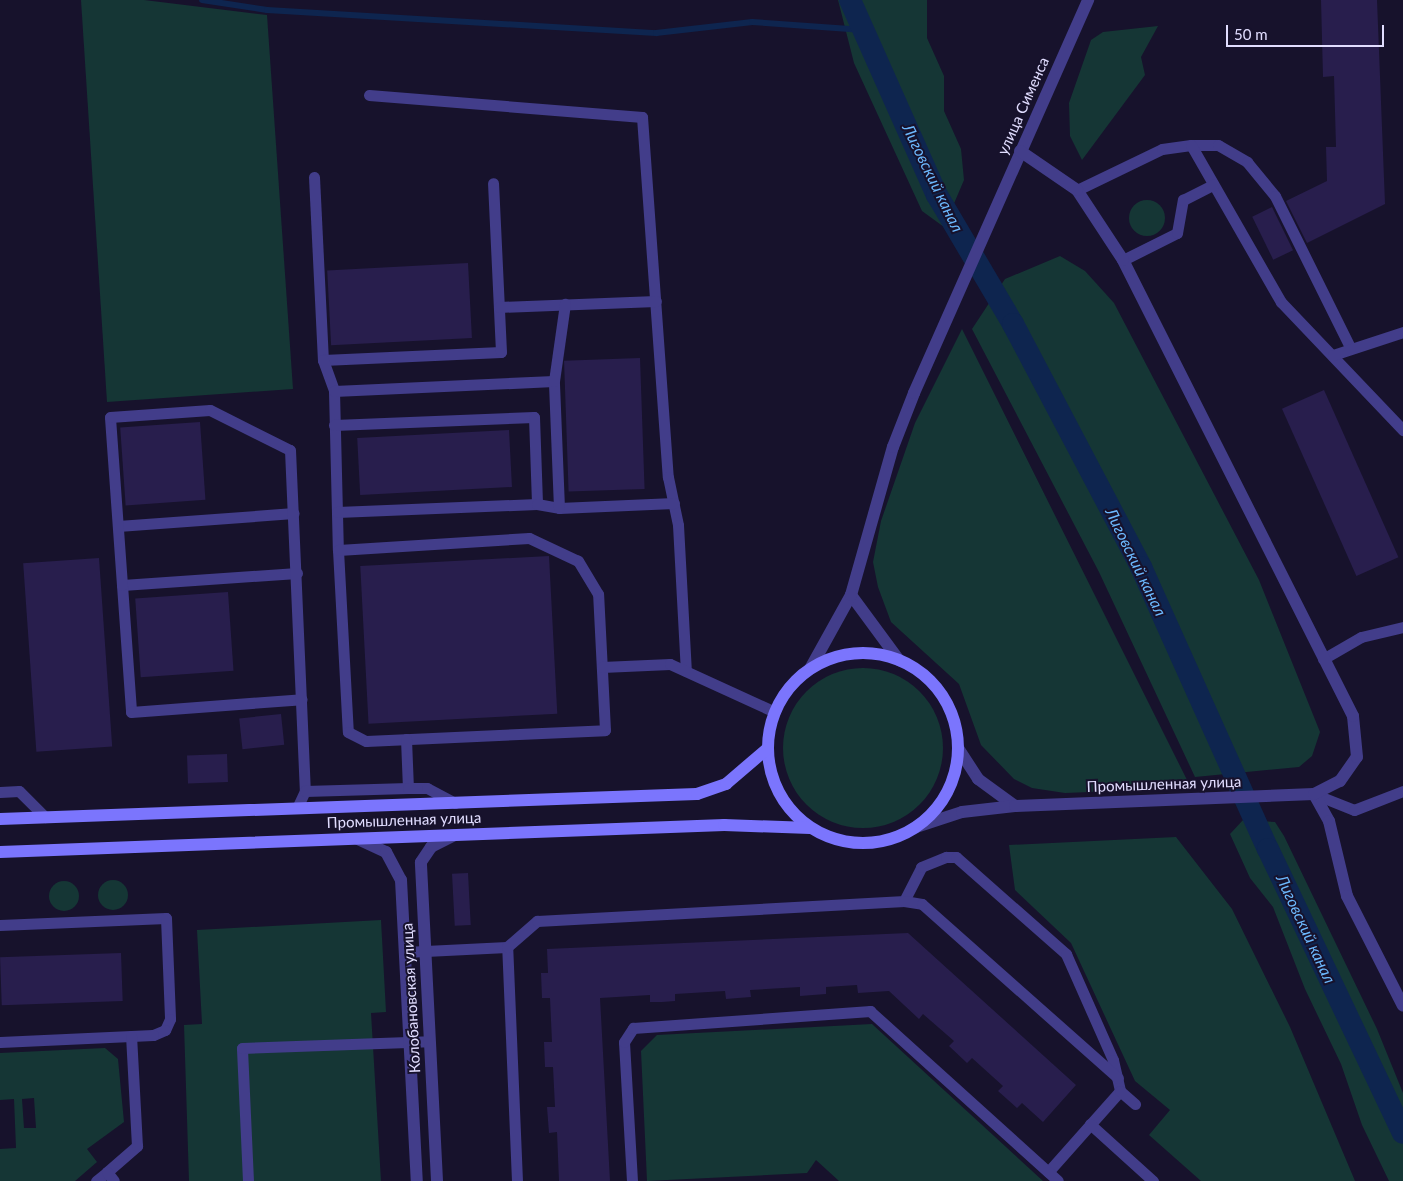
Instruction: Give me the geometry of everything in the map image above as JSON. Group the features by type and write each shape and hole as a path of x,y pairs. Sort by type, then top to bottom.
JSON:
{"street":[{"name":"улица Сименса","path":"810,670 851,595 893,447 951,305 1088,0"},
{"path":"1020,151 1077,190 1123,260 1353,716 1358,744 1350,771 1329,789 1314,794 1329,821 1347,896 1403,1006"},
{"path":"851,595 899,660 930,681 941,695 956,730 958,748 956,767 942,801 916,827 899,836 863,843 844,842 810,828 784,801 770,767 768,748 775,712 795,681 826,661 862,653 899,660"},
{"name":"Промышленная улица","path":"0,819 697,794 726,784 768,748"},
{"path":"958,748 978,778 1015,806"},
{"name":"Промышленная улица","path":"916,827 962,812 1015,806 1203,800 1314,794"},
{"name":"Промышленная улица","path":"0,852 724,825 810,828"},
{"name":"Колобановская улица","path":"437,1181 421,862 437,843 459,834"},
{"name":"Колобановская улица","path":"356,838 378,847 395,864 401,880 417,1181"}],"lane":[{"path":"369,95 642,117 668,477 674,503 686,671"},
{"path":"1077,190 1162,149 1218,145 1247,162 1275,196 1350,347"},
{"path":"1191,146 1281,302 1403,430"},
{"path":"314,177 323,360 334,391 338,550 348,732 366,741 605,730 598,594 578,562 529,538 338,550"},
{"path":"323,360 501,352 493,183"},
{"path":"1123,260 1177,233 1183,200 1213,185"},
{"path":"499,307 656,301"},
{"path":"559,508 554,381 565,304"},
{"path":"1333,355 1350,347 1403,332"},
{"path":"334,391 554,381"},
{"path":"297,808 305,791 302,699 297,572 290,450 210,410 110,417 131,712 302,699"},
{"path":"334,425 534,417 537,504"},
{"path":"337,512 537,504 559,508 674,503"},
{"path":"118,526 294,513"},
{"path":"122,585 297,572"},
{"path":"1323,659 1360,637 1403,627"},
{"path":"602,667 670,664 775,712"},
{"path":"406,739 408,788"},
{"path":"305,791 427,788 455,803"},
{"path":"0,792 19,791 45,817"},
{"path":"1314,794 1354,810 1403,791"},
{"path":"904,901 921,867 946,857 956,857 1066,954 1113,1060 1120,1091 1135,1104"},
{"path":"405,952 507,947 537,921 904,901 922,904 1118,1078"},
{"path":"0,925 166,918 170,1018 165,1030 131,1036 0,1042"},
{"path":"507,947 516,1181"},
{"path":"632,1181 624,1042 633,1028 870,1010 1058,1181"},
{"path":"96,1181 110,1176 137,1146 131,1036"},
{"path":"248,1181 242,1048 429,1041"},
{"path":"1048,1172 1120,1091"},
{"path":"1090,1124 1153,1181"}],"green space":[{"path":"81,0 144,0 267,15 293,389 107,402"},
{"path":"838,0 927,0 927,38 944,76 944,111 961,149 964,180 944,227 922,211 854,63"},
{"path":"1158,26 1141,57 1145,75 1082,160 1070,136 1069,103 1091,40 1103,32"},
{"path":"1147,200 1159,206 1165,218 1159,230 1147,236 1135,230 1129,218 1135,206"},
{"path":"1060,256 1085,271 1114,303 1259,580 1320,732 1312,756 1299,767 1195,777 1099,572 972,329 1005,279"},
{"path":"962,329 1191,788 1065,793 1032,788 1014,779 981,745 959,684 891,622 878,587 873,562 881,521 915,423"},
{"path":"871,668 901,677 920,691 930,703 937,717 942,732 942,764 937,779 930,793 920,805 908,815 886,825 871,828 855,828 840,825 818,815 796,793 784,764 783,740 786,725 796,703 818,681 847,669"},
{"path":"1243,820 1275,822 1284,836 1377,1029 1403,1093 1403,1181 1389,1181 1362,1125 1341,1064 1305,989 1273,907 1250,878 1230,834"},
{"path":"1176,837 1232,909 1290,1027 1355,1181 1201,1181 1149,1135 1170,1110 1135,1081 1071,943 1015,890 1009,845"},
{"path":"113,880 124,884 128,895 124,906 113,910 102,906 98,895 102,884"},
{"path":"64,881 75,885 79,896 75,907 64,911 53,907 49,896 53,885"},
{"path":"381,920 386,1012 371,1013 381,1181 189,1181 184,1025 202,1024 197,930"},
{"path":"872,1024 1043,1181 839,1181 816,1160 807,1173 647,1181 641,1051 657,1035"},
{"path":"105,1048 118,1059 124,1122 87,1149 97,1162 75,1181 0,1181 0,1149 16,1148 14,1099 0,1100 0,1053","holes":["34,1098 36,1128 24,1128 22,1099"]}],"building":[{"path":"1321,0 1377,0 1385,204 1307,243 1286,201 1327,181 1326,147 1336,147 1334,76 1323,77"},
{"path":"1272,207 1293,250 1273,260 1252,217"},
{"path":"468,263 472,338 331,345 327,270"},
{"path":"640,358 645,489 569,492 564,361"},
{"path":"1324,390 1398,557 1356,576 1282,409"},
{"path":"200,422 205,500 126,505 120,428"},
{"path":"509,430 512,487 360,495 357,438"},
{"path":"549,556 557,714 369,724 360,566"},
{"path":"99,558 112,747 36,752 23,563"},
{"path":"228,592 234,671 141,677 135,598"},
{"path":"281,714 284,745 242,749 239,718"},
{"path":"227,754 228,782 188,783 187,755"},
{"path":"468,873 471,925 455,926 452,874"},
{"path":"908,933 1076,1085 1043,1122 1022,1103 1017,1108 998,1091 1003,1086 972,1058 967,1063 949,1046 954,1041 923,1014 919,1019 889,991 858,993 857,985 826,987 826,994 800,996 800,987 750,990 751,997 726,999 725,991 675,994 675,1001 662,1002 650,1002 650,995 600,998 610,1181 559,1181 557,1132 549,1133 547,1107 555,1107 553,1067 545,1067 544,1042 552,1042 550,998 542,998 541,973 548,973 547,949"},
{"path":"121,953 123,1001 2,1005 0,957"}],"waterway":[{"path":"202,0 267,10 656,33 752,22 864,30"},
{"name":"Лиговский канал","path":"850,0 937,195 1013,324 1141,567 1268,849 1403,1133"}]}
